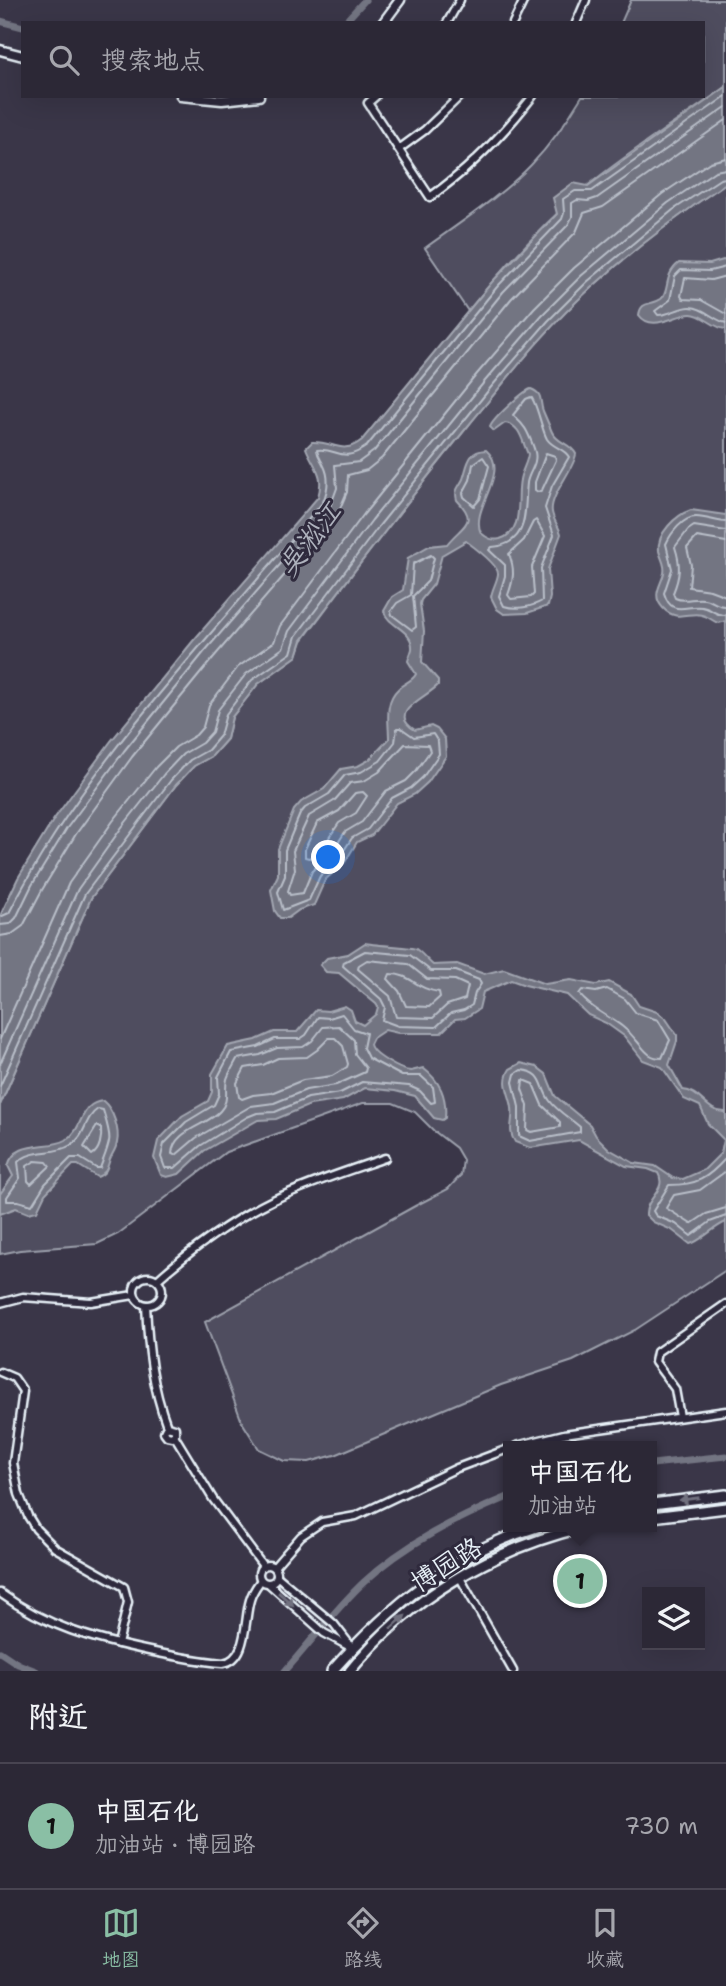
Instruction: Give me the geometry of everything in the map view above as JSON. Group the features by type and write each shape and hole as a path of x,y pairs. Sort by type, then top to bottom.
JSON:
{"main road":[{"path":"657,1503 726,1495"},
{"path":"657,1516 726,1508"},
{"name":"博园路","path":"331,1671 409,1594 481,1550 525,1532"},
{"name":"博园路","path":"350,1671 392,1627 459,1576 520,1546 567,1532"}],"street":[{"path":"384,21 400,0"},
{"path":"448,21 460,0"},
{"path":"514,21 524,0"},
{"path":"577,21 586,0"},
{"path":"0,50 21,55"},
{"path":"202,98 240,98"},
{"path":"374,98 368,103 430,197 450,183 497,140 531,98"},
{"path":"399,149 425,130 458,98"},
{"path":"157,1280 206,1240 251,1211 290,1192 385,1158"},
{"path":"147,1277 157,1280 161,1287 161,1295 157,1301 146,1305 140,1303 134,1295 135,1284 140,1279 147,1277"},
{"path":"0,1303 23,1297 91,1301 134,1295"},
{"path":"680,1417 677,1393 655,1362 657,1352 726,1304"},
{"path":"146,1305 150,1360 156,1393 167,1426 164,1429 165,1434 169,1437 174,1435 220,1510 263,1566"},
{"path":"0,1372 14,1378 23,1391 13,1463 14,1478 23,1506 36,1529 55,1548 124,1587 128,1602 118,1644"},
{"path":"536,1441 564,1434 726,1411"},
{"path":"274,1567 301,1536 322,1522 356,1516 457,1468 503,1451"},
{"path":"268,1564 274,1567 278,1577 334,1624 352,1648 324,1633 261,1580 259,1574 263,1566 268,1564"},
{"path":"459,1576 513,1671"},
{"path":"269,1584 278,1577"},
{"path":"0,1593 28,1611 83,1636 179,1657 223,1663 235,1659 240,1650 250,1596 261,1580"}],"shaded area":[{"path":"631,0 726,0 726,87 586,187 524,246 468,311 425,248 519,177 552,141 581,98 705,98 705,21 622,21"},
{"path":"726,183 726,1270 635,1330 573,1361 501,1385 335,1455 309,1462 284,1461 259,1449 242,1422 205,1322 448,1189 461,1175 463,1160 456,1148 415,1112 393,1103 363,1103 226,1152 118,1234 97,1244 0,1254 0,1105 91,898 176,785 194,766 212,756 227,739 232,717 258,684 297,656 302,641 384,533 468,426 543,337 575,303 624,259"}],"water":[{"name":"吴淞江","path":"726,87 726,183 624,259 575,303 543,337 468,426 363,559 302,640 297,656 258,684 232,717 227,739 212,756 194,766 176,785 91,898 0,1105 0,916 18,878 54,819 111,741 193,641 318,497 318,471 306,448 312,442 349,447 362,440 492,282 557,214 553,198 573,183 588,186"},
{"path":"726,261 726,329 691,314 657,323 644,320 639,315 644,305 664,296 671,273 679,263 710,264"},
{"path":"531,389 539,396 554,436 576,454 552,506 561,534 548,569 548,606 527,613 504,614 497,609 491,597 498,574 495,566 485,556 466,541 442,555 434,584 420,604 424,631 422,662 438,680 438,685 412,705 406,711 405,717 415,730 431,726 437,729 445,739 446,756 428,782 415,794 397,803 372,835 357,842 345,862 325,880 314,905 299,910 288,918 280,918 275,911 271,890 278,875 278,849 294,810 301,802 324,789 341,769 358,766 369,760 389,739 388,712 391,700 398,689 416,674 408,661 412,649 409,637 390,621 384,611 392,597 403,590 408,558 429,546 447,544 466,523 467,514 456,494 469,460 475,453 486,450 493,459 494,469 493,480 480,513 481,533 497,540 508,535 513,529 518,514 521,477 528,454 520,435 510,424 505,423 494,431 490,427 509,406"},
{"path":"691,510 726,515 726,621 719,623 700,614 674,615 663,608 658,599 664,570 659,551 661,538 673,521"},
{"path":"365,943 416,949 433,965 457,964 484,974 504,969 545,984 571,980 596,985 609,982 631,994 639,1006 657,1012 666,1019 677,1035 669,1065 683,1090 694,1094 713,1109 726,1112 726,1222 690,1244 646,1215 660,1184 658,1173 626,1166 579,1140 530,1148 515,1142 511,1134 512,1108 506,1079 510,1069 521,1063 537,1067 546,1074 555,1096 590,1125 596,1136 609,1149 634,1163 655,1166 673,1178 683,1179 704,1170 721,1153 724,1140 708,1124 700,1106 684,1099 662,1067 643,1060 624,1036 606,1023 588,1015 567,995 511,980 483,992 479,1009 465,1018 455,1019 441,1033 398,1033 385,1030 373,1038 370,1044 375,1052 394,1065 411,1071 423,1068 434,1078 445,1103 445,1118 442,1120 434,1118 415,1096 365,1088 343,1100 310,1105 276,1119 258,1120 204,1151 179,1174 167,1177 161,1175 154,1158 158,1141 182,1116 208,1101 212,1092 212,1074 228,1046 256,1040 274,1032 297,1032 316,1010 328,1011 345,1006 351,1010 355,1021 363,1025 376,1014 376,1004 339,973 326,972 320,965 327,958 348,954"},
{"path":"103,1101 113,1114 118,1138 105,1172 97,1177 78,1165 73,1165 45,1194 37,1211 28,1213 16,1208 0,1214 0,1194 13,1176 8,1166 17,1152 66,1140 76,1130 85,1111 95,1103"}],"waterway":[{"path":"346,21 365,0"},
{"path":"0,21 21,26"},
{"path":"657,1463 726,1456"},
{"path":"285,1671 343,1603 380,1568 432,1533 503,1499"},
{"path":"0,1652 18,1664 36,1671"}],"place":[{"name":"中国石化","path":"580,1581"}]}
